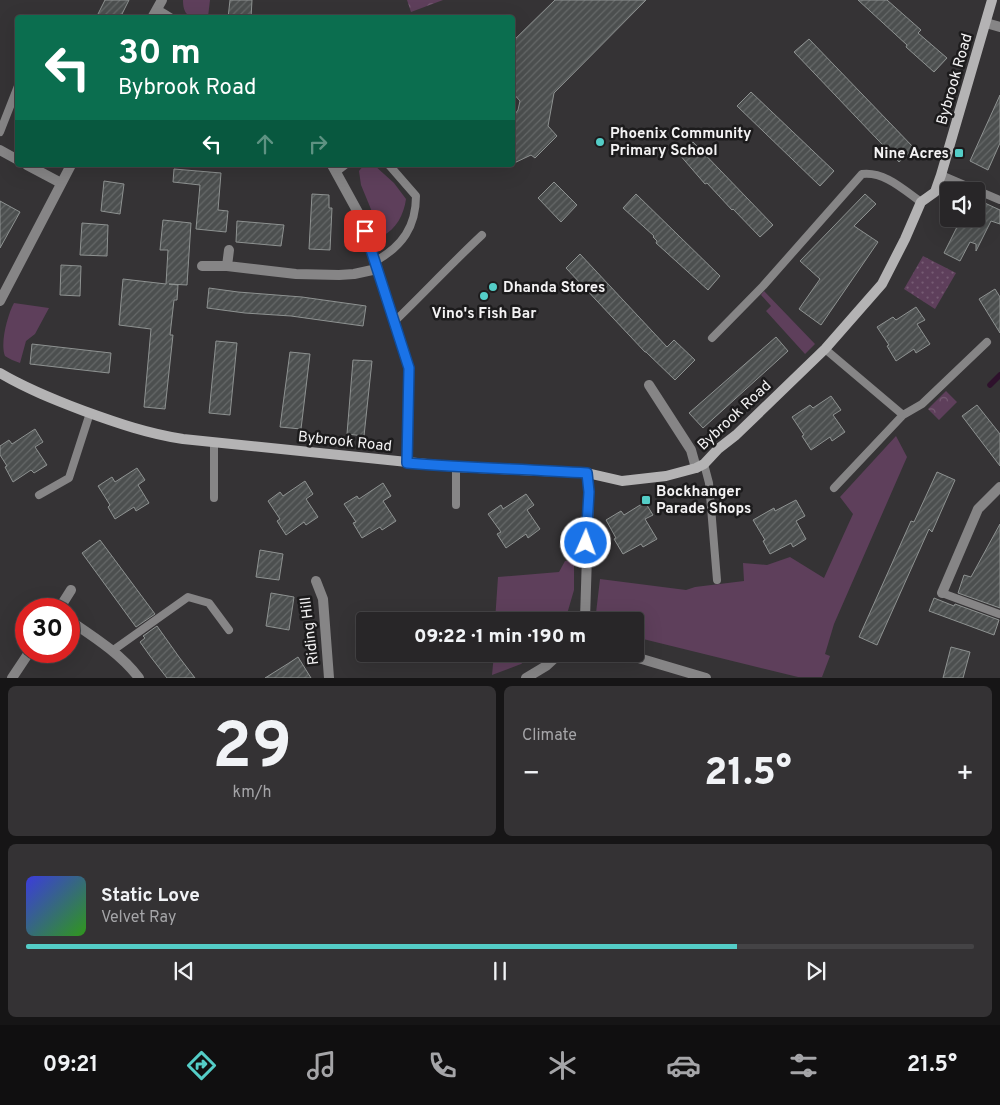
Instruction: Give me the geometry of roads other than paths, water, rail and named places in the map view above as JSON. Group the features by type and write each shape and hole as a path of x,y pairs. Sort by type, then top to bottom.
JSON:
{"street":[{"path":"155,14 162,0"},
{"name":"Bybrook Road","path":"0,373 49,398 125,426 162,436 214,443 456,467 587,473 622,481 666,476 700,466 736,435 825,349 882,284 921,202 935,192 992,0"},
{"path":"986,23 1000,27"},
{"path":"0,150 15,158"},
{"path":"31,167 61,183"},
{"path":"0,301 71,167"},
{"path":"334,168 360,216 409,368 407,463"},
{"path":"227,266 229,250"},
{"path":"202,266 227,266 296,274 330,275 354,274 376,265"},
{"path":"649,385 700,466"},
{"path":"585,612 589,492 587,473"},
{"path":"942,593 978,509 1000,487"},
{"name":"Riding Hill","path":"316,581 323,599 329,678"},
{"path":"66,598 71,590"},
{"path":"80,628 112,651 139,678"},
{"path":"644,660 706,678"},
{"path":"526,678 550,662"},
{"path":"12,678 22,663"}],"lane":[{"path":"0,132 15,94"},
{"path":"376,265 404,239 416,210 416,196 391,167"},
{"path":"712,338 763,286 862,174 876,174 884,177 921,202"},
{"path":"941,175 1000,200"},
{"path":"395,321 482,235"},
{"path":"834,488 903,415 922,404 987,342"},
{"path":"825,349 903,415"},
{"path":"39,494 69,478 90,414"},
{"path":"214,443 214,498"},
{"path":"700,466 710,483 716,580"},
{"path":"456,467 456,505"},
{"path":"942,593 999,614"},
{"path":"112,651 188,597 209,603 229,630"}],"waterway":[{"path":"990,385 1000,375"}],"place":[{"name":"Phoenix Community Primary School","path":"600,142"},
{"name":"Nine Acres","path":"959,153"},
{"name":"Dhanda Stores","path":"493,287"},
{"name":"Vino's Fish Bar","path":"484,296"},
{"name":"Bockhanger Parade Shops","path":"646,500"}]}
